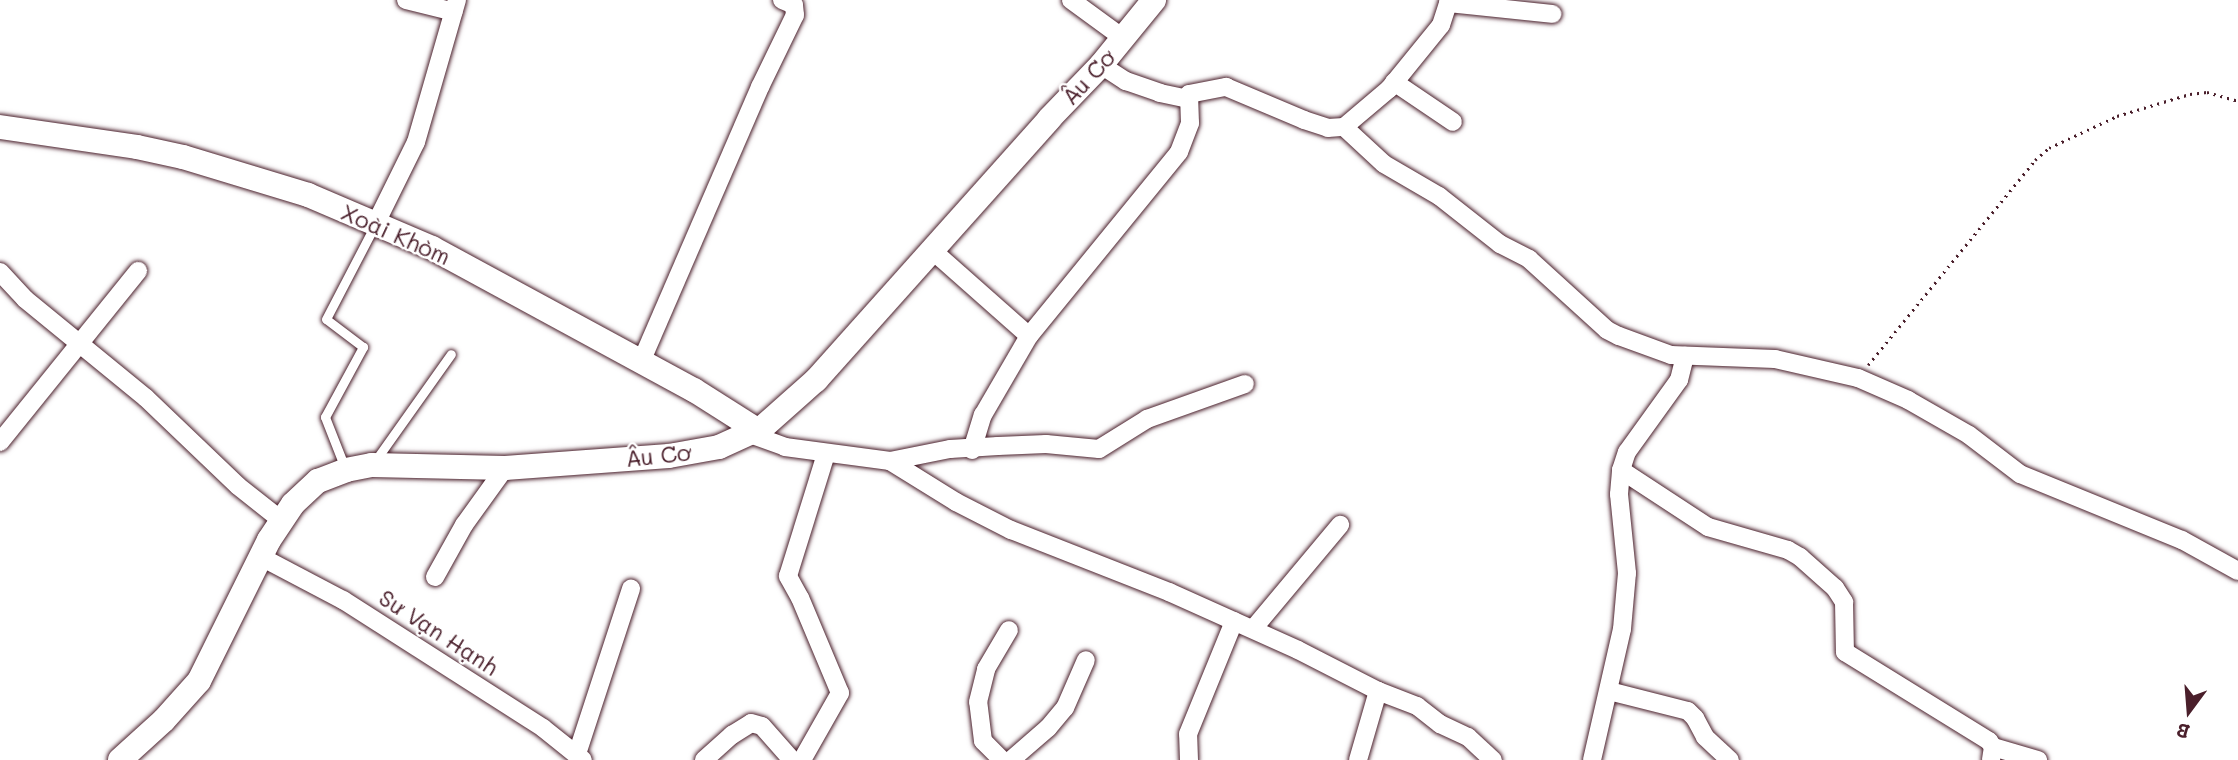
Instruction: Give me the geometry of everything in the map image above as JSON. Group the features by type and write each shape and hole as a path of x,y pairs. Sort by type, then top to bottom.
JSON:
{"main road":[{"name":"Âu Cơ","path":"120,760 164,720 199,681 281,520 307,489 318,481 346,470 372,465 505,468 699,451 754,432 793,403 933,251 1049,118 1101,65 1154,0"},
{"name":"Xoài Khòm","path":"0,127 183,157 308,195 432,248 702,394 754,432"}],"street":[{"path":"376,223 416,142 455,6 406,0"},
{"path":"641,362 760,88 795,15 793,5 782,0"},
{"path":"1071,0 1123,38"},
{"path":"972,450 983,415 1029,336 1178,152 1190,122 1188,99 1192,92 1226,87 1304,120 1328,128 1344,127 1394,82 1441,25 1449,1 1552,14"},
{"path":"1101,65 1126,81 1188,99"},
{"path":"1394,82 1453,122"},
{"path":"1344,127 1384,164 1439,195 1500,244 1529,259 1607,330 1654,350 1685,356 1775,359 1858,378 1908,400 1969,435 2020,474 2182,540 2238,570"},
{"path":"933,251 1029,336"},
{"path":"0,442 138,271"},
{"path":"0,272 25,299 146,398 238,486 281,520"},
{"path":"1592,760 1619,648 1627,573 1619,494 1621,470 1628,452 1679,380 1685,356"},
{"path":"754,432 785,447 890,461 940,450 1046,444 1099,449 1159,414 1245,384"},
{"path":"802,760 840,693 788,576 826,454"},
{"path":"890,461 956,502 1011,530 1162,589 1253,629 1378,691 1417,706 1440,724 1463,734 1493,760"},
{"path":"435,577 464,525 505,468"},
{"path":"1621,470 1708,527 1788,550 1800,558 1841,597 1845,608 1844,647 1850,657 1972,730 1992,754 2038,760"},
{"path":"1253,629 1340,526"},
{"name":"Sư Vạn Hạnh","path":"261,557 343,600 543,728 580,757"},
{"path":"580,757 631,589"},
{"path":"1189,760 1188,733 1234,621"},
{"path":"1002,760 983,741 978,702 986,669 1009,630"},
{"path":"1011,760 1048,728 1065,708 1086,660"},
{"path":"1357,760 1378,691"},
{"path":"1609,691 1688,711 1705,737 1730,760"},
{"path":"704,760 732,735 751,723 762,726 792,760"}],"lane":[{"path":"346,470 325,417 363,347 326,319 376,223"},
{"path":"372,465 451,354"}],"path":[{"path":"1858,378 2035,160 2049,148 2117,116 2190,94 2207,92 2238,101"}]}
